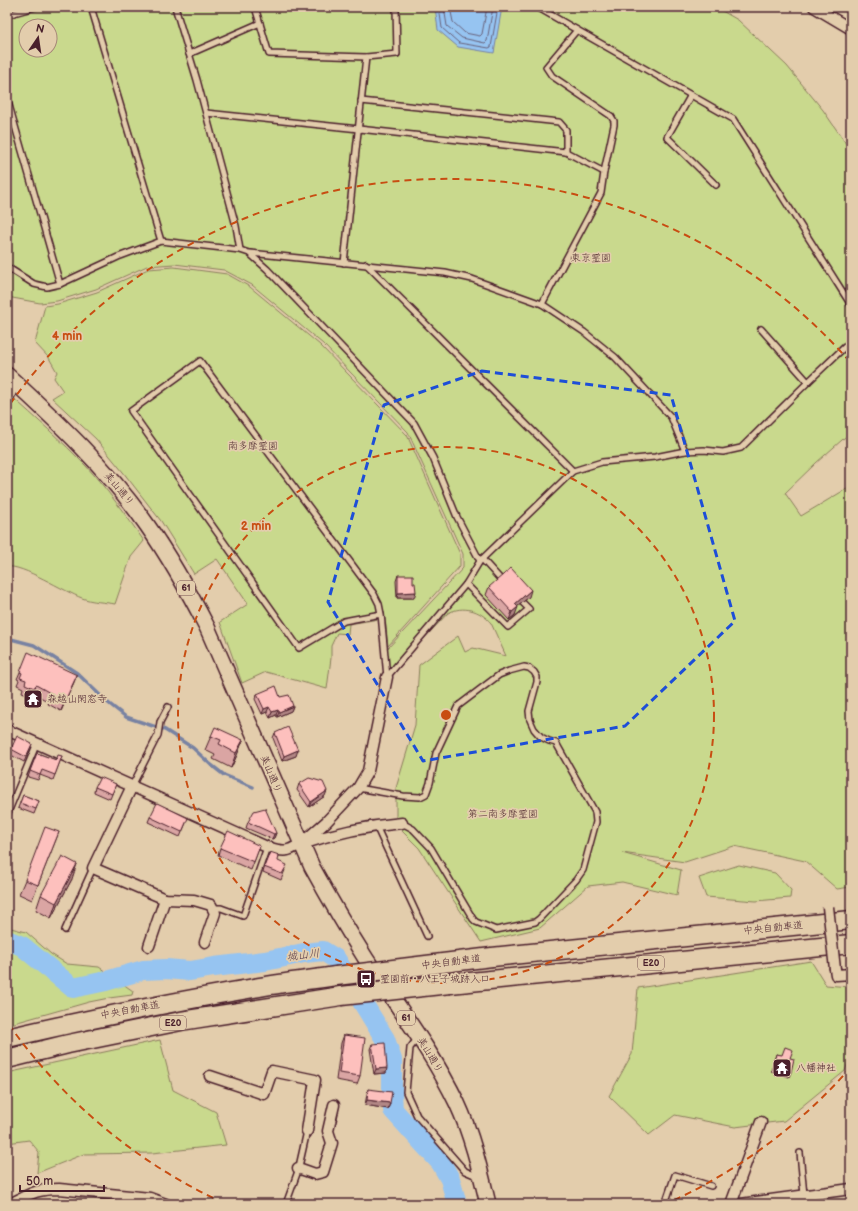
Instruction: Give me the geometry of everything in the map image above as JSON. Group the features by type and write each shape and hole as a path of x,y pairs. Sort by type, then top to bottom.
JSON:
{"highway":[{"name":"中央自動車道","path":"7,1038 91,1018 256,987 492,957 851,920"},
{"name":"中央自動車道","path":"7,1059 68,1044 181,1021 341,996 851,944"}],"main road":[{"name":"美山通り","path":"11,378 74,438 134,508 163,548 193,600 207,628 301,844 332,905 366,959 418,1036 457,1104 472,1141 488,1204"}],"street":[{"path":"814,7 851,30"},
{"path":"7,401 11,378"},
{"path":"301,844 326,822 358,788 368,771 387,677"},
{"path":"8,732 37,743 267,847 280,851 288,850 301,844 376,825 402,823"},
{"path":"132,786 93,868 165,899 194,900 211,905 215,913 205,942"},
{"path":"150,946 165,899"},
{"path":"828,905 836,975 851,974"},
{"path":"210,1076 264,1094 272,1071 315,1080 307,1131"},
{"path":"298,1168 315,1174 323,1172 332,1143 328,1131 334,1105"},
{"path":"731,1204 761,1122"},
{"path":"10,1204 31,1193 45,1189 150,1198 166,1204"},
{"path":"741,1204 804,1199 851,1189"}],"lane":[{"path":"7,15 36,7"},
{"path":"91,7 161,241"},
{"path":"175,7 206,113 236,226 240,250"},
{"path":"255,7 269,54 366,57 397,54 396,7"},
{"path":"537,7 733,119 851,305"},
{"path":"189,54 260,23"},
{"path":"542,304 601,193 614,125 614,121 611,116 552,76 546,67 577,30"},
{"path":"344,263 366,57"},
{"path":"691,95 667,137 716,185"},
{"path":"7,98 60,284"},
{"path":"361,101 559,122 566,130 566,152"},
{"path":"206,113 566,152 604,172"},
{"path":"7,267 34,284 47,287 60,284 118,257 161,241 240,250 249,253 445,273 472,279 542,304 584,332 615,358 671,417 685,451"},
{"path":"249,253 267,269 414,423 430,453 457,517 481,560 502,580"},
{"path":"366,264 573,471"},
{"path":"761,329 808,382"},
{"path":"387,677 466,584 481,560 573,471 602,462 655,457 685,451 704,450 723,452 741,448 851,341"},
{"path":"381,614 344,621 299,648 131,411 200,361 374,594 379,604 381,614 387,677"},
{"path":"466,584 508,627 529,609 523,603"},
{"path":"358,788 384,793 420,797 426,794 430,783 436,753 458,706 499,675 524,668 529,668 534,672 537,677 537,682 529,711 530,720 534,729 541,738 556,743 595,812 596,824 584,865 576,880 535,922 496,930 476,922 473,919 431,848 413,829 402,823"},
{"path":"132,786 158,734 160,722 168,708"},
{"path":"7,815 37,743"},
{"path":"376,825 428,936"},
{"path":"213,908 221,908 243,916 267,847"},
{"path":"65,930 93,868"},
{"path":"418,1036 410,1048 406,1092 417,1116 465,1171 482,1178"},
{"path":"286,1204 298,1168 307,1131"},
{"path":"800,1153 804,1199"},
{"path":"666,1204 675,1174 711,1186"}],"highlighted area":[{"path":"482,371 671,395 735,621 625,726 423,761 328,602 384,405"}],"green space":[{"name":"東京霊園","path":"7,7 715,7 738,20 787,66 823,110 851,151 851,432 785,493 801,516 848,488 851,490 851,887 837,889 805,861 734,846 685,862 622,853 681,870 677,895 622,882 588,886 540,928 481,942 419,848 396,825 396,788 415,725 419,665 458,636 465,652 473,648 506,656 491,623 477,612 460,609 448,613 390,675 387,649 463,568 463,554 408,432 323,344 252,285 224,270 174,264 147,266 96,289 57,301 40,303 7,297"},
{"name":"南多摩霊園","path":"174,267 227,274 250,287 320,345 407,435 460,554 460,566 388,646 385,618 349,624 348,634 337,633 331,646 327,689 266,672 242,683 220,622 248,604 217,559 194,574 161,521 123,472 96,439 52,398 63,391 54,378 57,372 49,358 35,343 45,306 58,304 97,292 148,269"},
{"path":"10,395 86,466 116,502 144,541 131,557 115,604 82,598 33,574 14,567 7,567 7,401"},
{"path":"739,865 775,873 791,890 790,898 756,901 706,897 699,878"},
{"path":"7,927 26,932 51,954 67,964 99,967 133,991 132,995 89,1002 7,1025"},
{"path":"811,961 826,985 849,987 851,1000 851,1054 845,1071 784,1121 735,1127 675,1115 649,1135 609,1096 632,1054 638,988"},
{"path":"160,1040 173,1090 216,1112 226,1145 152,1153 84,1154 37,1173 39,1152 29,1140 7,1143 7,1073"}],"water":[{"path":"435,7 502,7 494,53 458,47 438,30"}],"building":[{"path":"511,568 531,590 515,604 518,607 512,612 489,587"},
{"path":"398,575 413,575 413,583 415,583 416,592 398,593"},
{"path":"28,652 77,675 64,703 51,697 52,694 36,685 34,688 25,684 26,680 20,678 22,673 20,672"},
{"path":"276,686 280,697 289,695 293,706 279,712 278,710 272,712 269,707 264,709 257,694"},
{"path":"215,727 243,740 236,753 219,744 221,740 211,736"},
{"path":"288,727 298,750 284,756 275,733"},
{"path":"17,736 32,744 26,757 11,749"},
{"path":"37,753 56,760 58,755 62,756 55,775 42,770 40,775 30,771"},
{"path":"100,777 116,784 112,794 95,787"},
{"path":"309,778 323,782 327,791 311,802 299,784"},
{"path":"23,795 39,801 36,809 20,803"},
{"path":"157,803 188,818 182,832 150,817"},
{"path":"265,808 276,833 274,834 248,822 254,811"},
{"path":"45,827 59,832 38,885 25,880"},
{"path":"228,831 260,846 254,862 220,848"},
{"path":"270,852 279,855 278,861 287,865 282,874 264,867"},
{"path":"62,856 77,864 56,903 41,895"},
{"path":"344,1035 365,1038 360,1076 339,1073"},
{"path":"385,1043 387,1068 376,1069 372,1044"},
{"name":"八幡神社","path":"785,1047 793,1050 790,1058 794,1059 791,1072 773,1066 776,1054 782,1055"},
{"path":"368,1089 392,1092 390,1103 367,1100"}],"waterway":[{"path":"7,638 34,645 77,673 107,702 126,717 165,730 193,748 224,775 253,787"},
{"name":"城山川","path":"7,940 22,946 73,988 106,981 143,970 166,969 190,971 265,961 304,953 323,951 336,959 385,1039 392,1060 393,1110 441,1163 450,1179 457,1204"},
{"name":"城山川","path":"328,945 328,954"}],"place":[{"name":"森越山閑窓寺","path":"33,699"},
{"name":"霊園前・八王子城跡入口","path":"366,979"},
{"name":"八幡神社","path":"782,1068"}],"park label":[{"name":"第二南多摩霊園","path":"503,814"}]}
